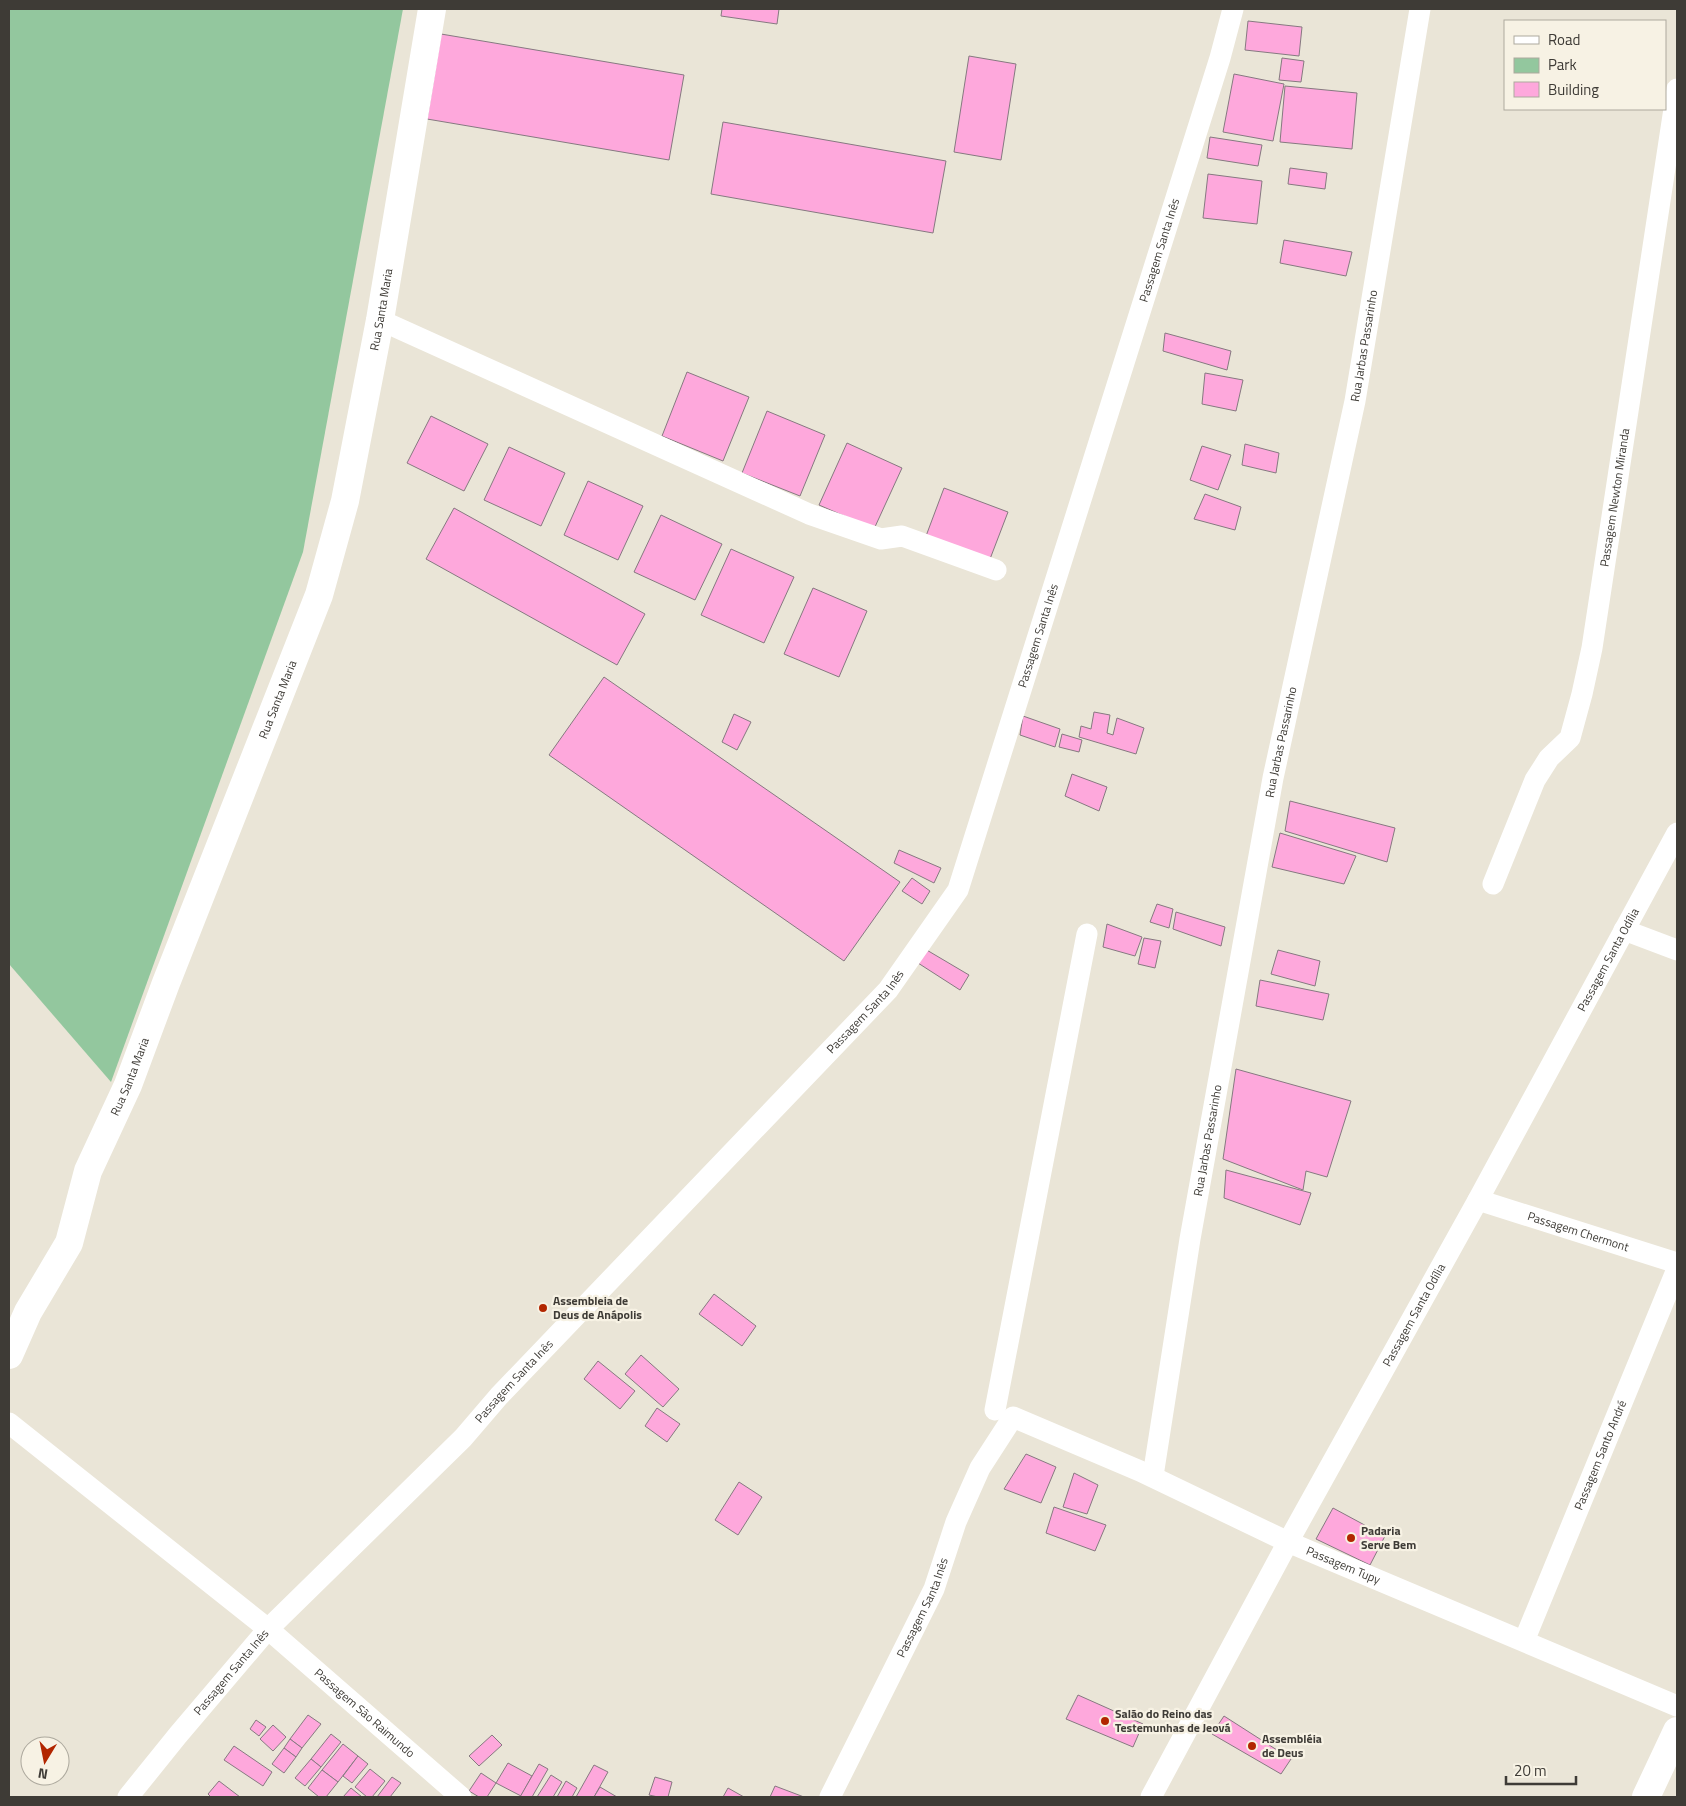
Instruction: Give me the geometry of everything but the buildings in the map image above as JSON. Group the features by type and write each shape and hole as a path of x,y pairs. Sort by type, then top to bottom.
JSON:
{"street":[{"name":"Rua Santa Maria","path":"9,1355 28,1312 69,1244 88,1172 128,1085 166,983 320,595 345,501 380,320 432,9"},
{"name":"Passagem Santa Inês","path":"128,1797 268,1629 463,1438 499,1396 888,990 958,890 1220,58 1233,9"},
{"name":"Rua Jarbas Passarinho","path":"1153,1476 1190,1239 1274,778 1355,401 1420,9"},
{"name":"Passagem Newton Miranda","path":"1493,884 1535,780 1549,758 1570,738 1582,694 1592,648 1674,130 1677,89"},
{"path":"380,320 809,514 881,539 902,536 996,570"},
{"name":"Passagem Santa Odília","path":"1151,1797 1288,1542 1478,1200 1677,833"},
{"path":"1624,930 1677,950"},
{"name":"Passagem Santa Inês","path":"830,1797 934,1589 956,1522 1004,1414 1088,934"},
{"name":"Passagem Chermont","path":"1478,1200 1677,1264"},
{"name":"Passagem Santo André","path":"1524,1641 1677,1269"},
{"name":"Passagem Tupy","path":"1004,1414 1153,1476 1288,1542 1677,1706"},
{"name":"Passagem São Raimundo","path":"9,1423 268,1629 456,1794 462,1797"},
{"path":"1646,1797 1677,1731"}],"green space":[{"path":"9,9 403,9 303,552 111,1082 9,964"}],"place":[{"name":"Assembleia de Deus de Anápolis","path":"543,1308"},
{"name":"Padaria Serve Bem","path":"1351,1538"},
{"name":"Salão do Reino das Testemunhas de Jeová","path":"1105,1721"},
{"name":"Assembléia de Deus","path":"1252,1746"}]}
